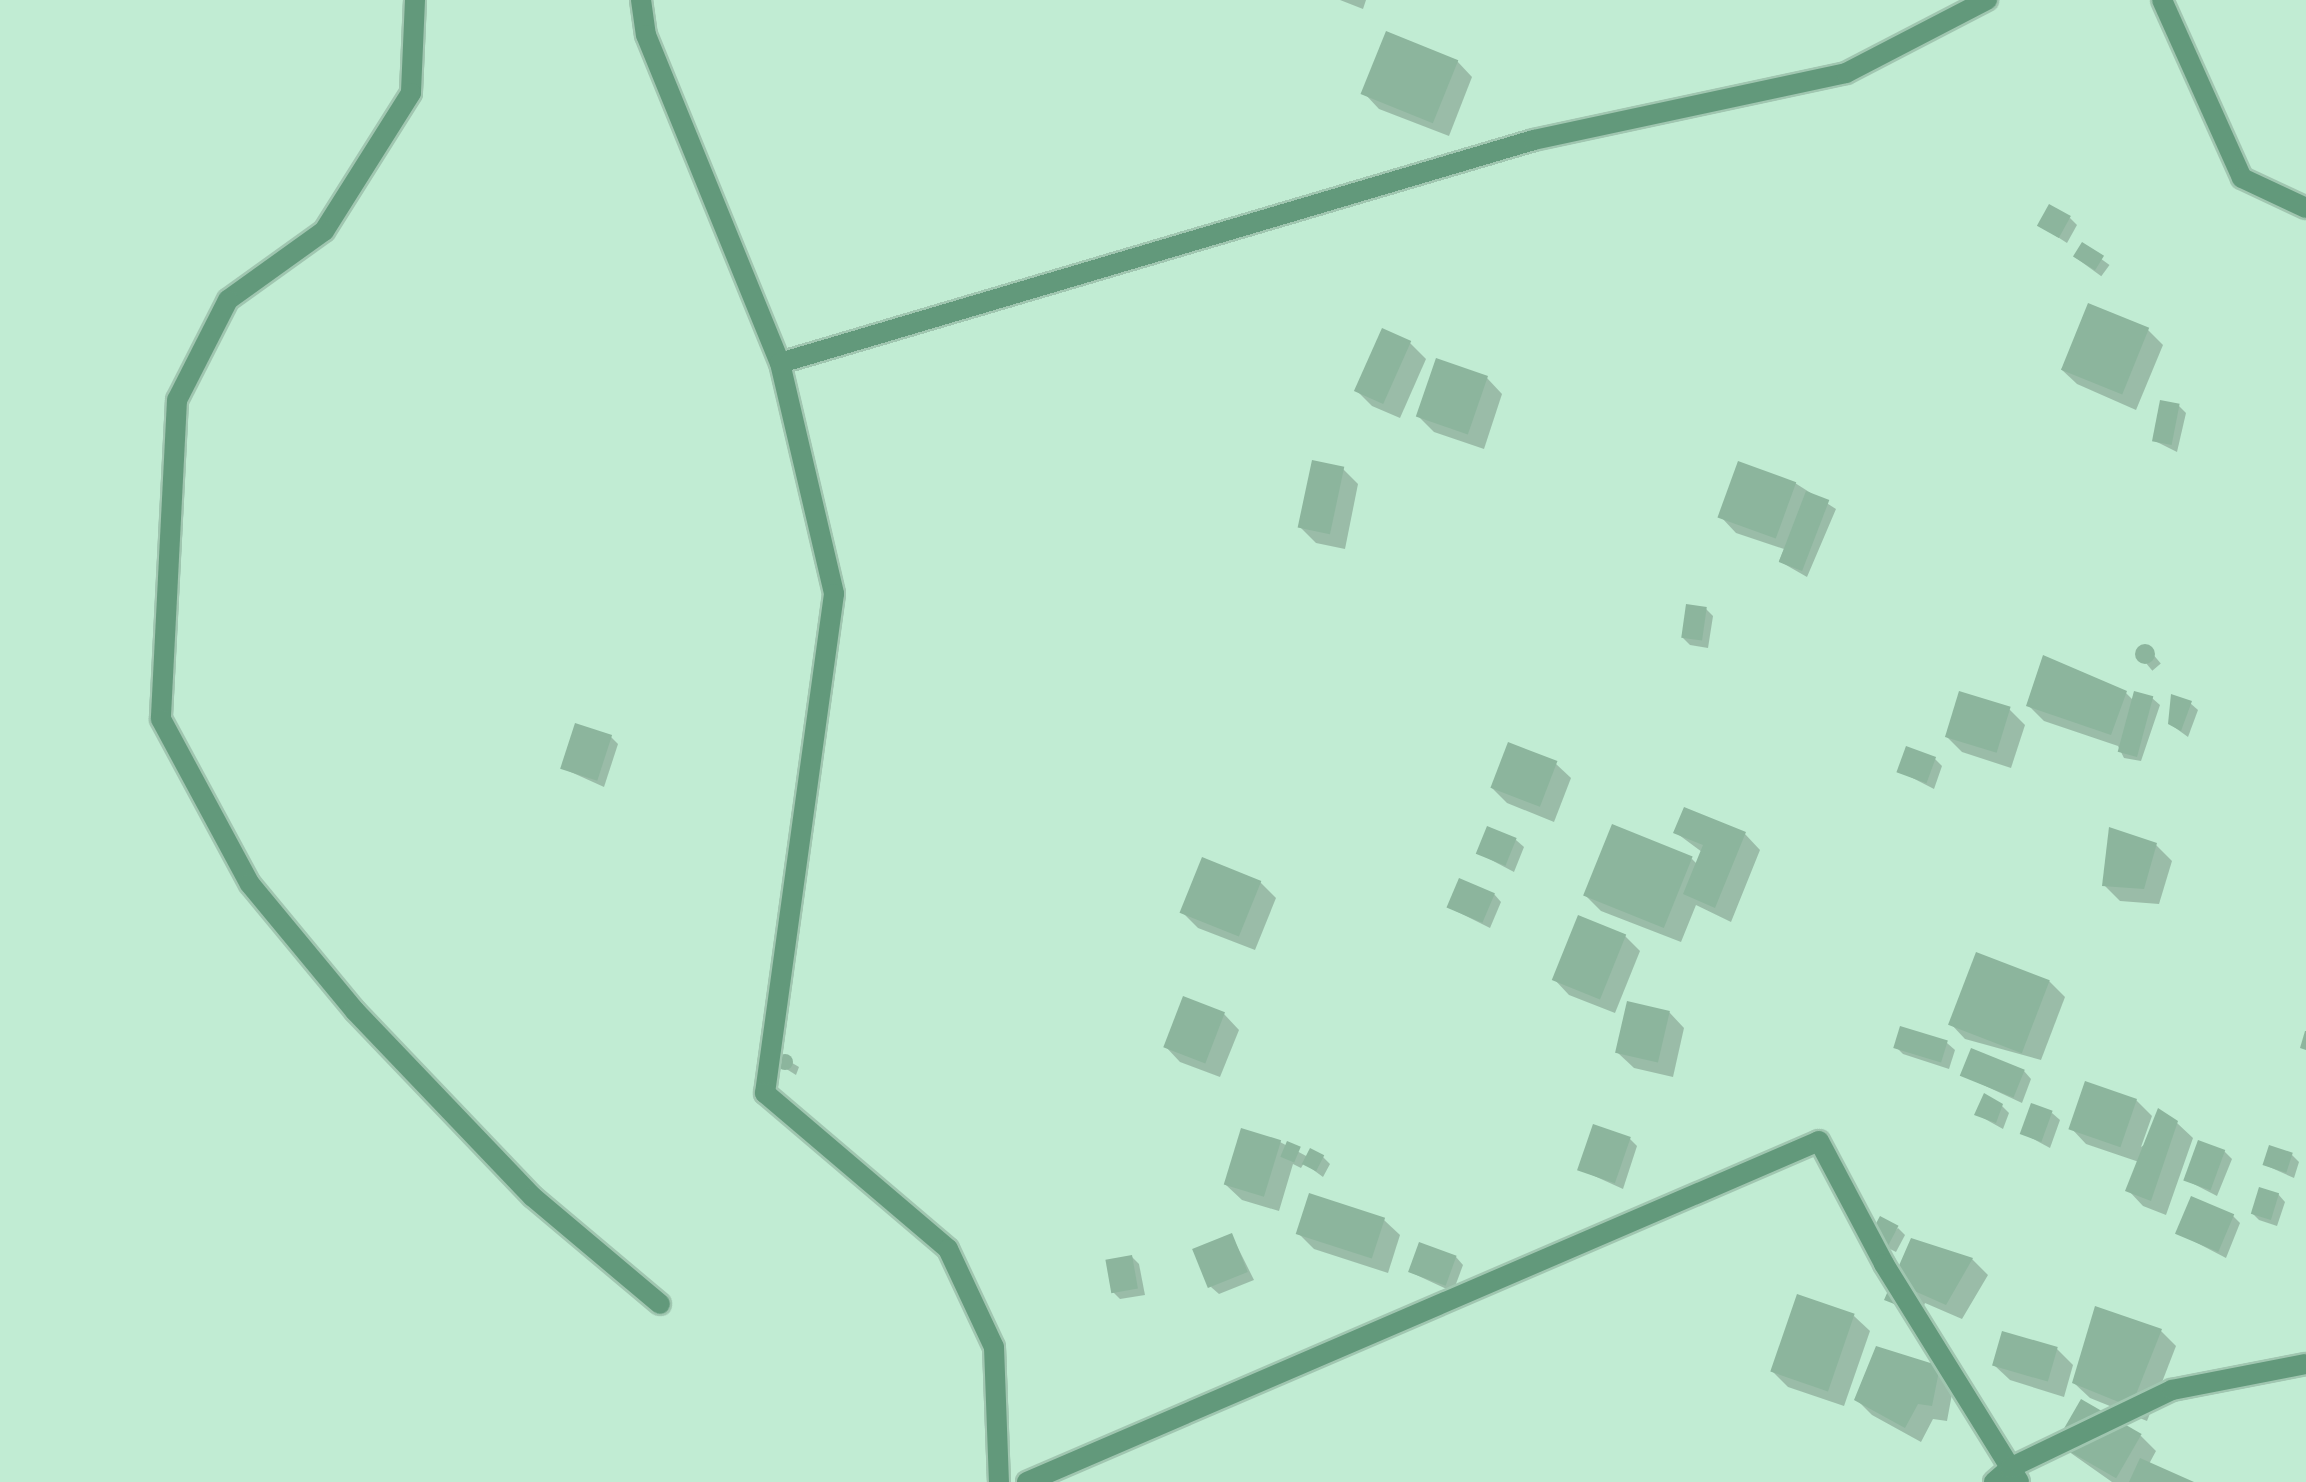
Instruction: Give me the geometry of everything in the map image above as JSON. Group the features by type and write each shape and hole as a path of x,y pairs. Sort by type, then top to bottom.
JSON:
{"street":[{"path":"415,0 411,93 324,231 228,300 177,400 161,719 250,884 355,1011 533,1197 660,1304"},
{"path":"641,0 646,35 780,363 834,594 765,1093 948,1249 994,1347 999,1482"},
{"path":"780,363 1534,140 1846,73 1987,0"},
{"path":"2162,0 2242,178 2306,208"},
{"path":"1027,1482 1819,1141 1884,1264 2008,1477 2172,1390 2306,1364"}],"building":[{"path":"1386,31 1458,60 1433,123 1361,94"},
{"path":"2049,204 2071,216 2059,238 2037,226"},
{"path":"2082,242 2104,256 2095,270 2073,256"},
{"path":"2088,303 2149,328 2122,394 2061,370"},
{"path":"1382,328 1411,341 1383,404 1354,391"},
{"path":"1436,358 1488,376 1468,435 1416,417"},
{"path":"2160,400 2180,404 2172,445 2152,441"},
{"path":"1312,460 1344,467 1330,534 1298,527"},
{"path":"1738,461 1796,482 1776,539 1717,517"},
{"path":"1806,491 1829,500 1802,571 1779,562"},
{"path":"1686,604 1707,607 1702,641 1681,638"},
{"path":"2145,644 2152,647 2155,654 2152,661 2145,664 2138,661 2135,654 2138,647"},
{"path":"2043,655 2127,691 2111,735 2026,706"},
{"path":"1959,691 2011,707 1997,753 1945,737"},
{"path":"2134,691 2153,696 2137,757 2118,752"},
{"path":"2171,694 2192,701 2181,731 2168,724"},
{"path":"575,723 612,735 597,781 560,769"},
{"path":"1508,742 1557,761 1540,807 1490,788"},
{"path":"1906,746 1936,757 1926,783 1896,772"},
{"path":"1684,807 1746,832 1715,908 1683,894 1703,845 1673,833"},
{"path":"1612,824 1693,857 1664,928 1583,895"},
{"path":"1487,826 1517,838 1505,866 1476,854"},
{"path":"2109,827 2157,843 2144,889 2102,886"},
{"path":"1202,857 1261,881 1239,937 1180,913"},
{"path":"1459,878 1495,893 1482,923 1446,907"},
{"path":"1578,915 1626,934 1600,999 1552,980"},
{"path":"1976,952 2050,980 2022,1053 1948,1025"},
{"path":"1183,996 1225,1012 1205,1063 1163,1047"},
{"path":"1627,1001 1670,1011 1658,1063 1615,1053"},
{"path":"1900,1026 1948,1041 1941,1063 1893,1048"},
{"path":"2306,1031 2306,1050 2300,1048"},
{"path":"1971,1048 2025,1070 2014,1098 1960,1076"},
{"path":"785,1054 791,1056 791,1068 785,1070 779,1068 777,1062 779,1056"},
{"path":"2085,1081 2137,1099 2120,1147 2068,1129"},
{"path":"1984,1093 2003,1104 1996,1123 1974,1115"},
{"path":"2031,1103 2053,1111 2041,1142 2020,1134"},
{"path":"2158,1108 2178,1121 2151,1201 2125,1191"},
{"path":"1593,1124 1631,1137 1615,1183 1577,1170"},
{"path":"1241,1128 1281,1140 1264,1197 1224,1184"},
{"path":"2198,1140 2225,1150 2211,1190 2183,1180"},
{"path":"1287,1141 1301,1147 1294,1163 1280,1157"},
{"path":"2269,1145 2293,1153 2286,1173 2263,1165"},
{"path":"1310,1148 1324,1155 1316,1171 1302,1164"},
{"path":"2259,1187 2279,1193 2271,1220 2251,1214"},
{"path":"1309,1193 1385,1218 1372,1259 1296,1234"},
{"path":"2191,1196 2234,1214 2218,1252 2175,1234"},
{"path":"1880,1216 1899,1226 1888,1246 1869,1236"},
{"path":"1232,1233 1248,1272 1208,1288 1192,1249"},
{"path":"1911,1238 1973,1258 1946,1305 1910,1289 1902,1307 1884,1300"},
{"path":"1419,1242 1457,1256 1446,1286 1408,1272"},
{"path":"1132,1255 1138,1288 1111,1293 1105,1260"},
{"path":"1797,1294 1855,1314 1828,1391 1770,1372"},
{"path":"2095,1306 2162,1329 2131,1407 2072,1383"},
{"path":"2002,1331 2058,1347 2048,1382 1992,1366"},
{"path":"1876,1346 1940,1366 1932,1406 1918,1404 1905,1428 1854,1400"},
{"path":"2081,1399 2142,1434 2116,1478 2056,1443"},
{"path":"2140,1458 2194,1482 2129,1482"}]}
